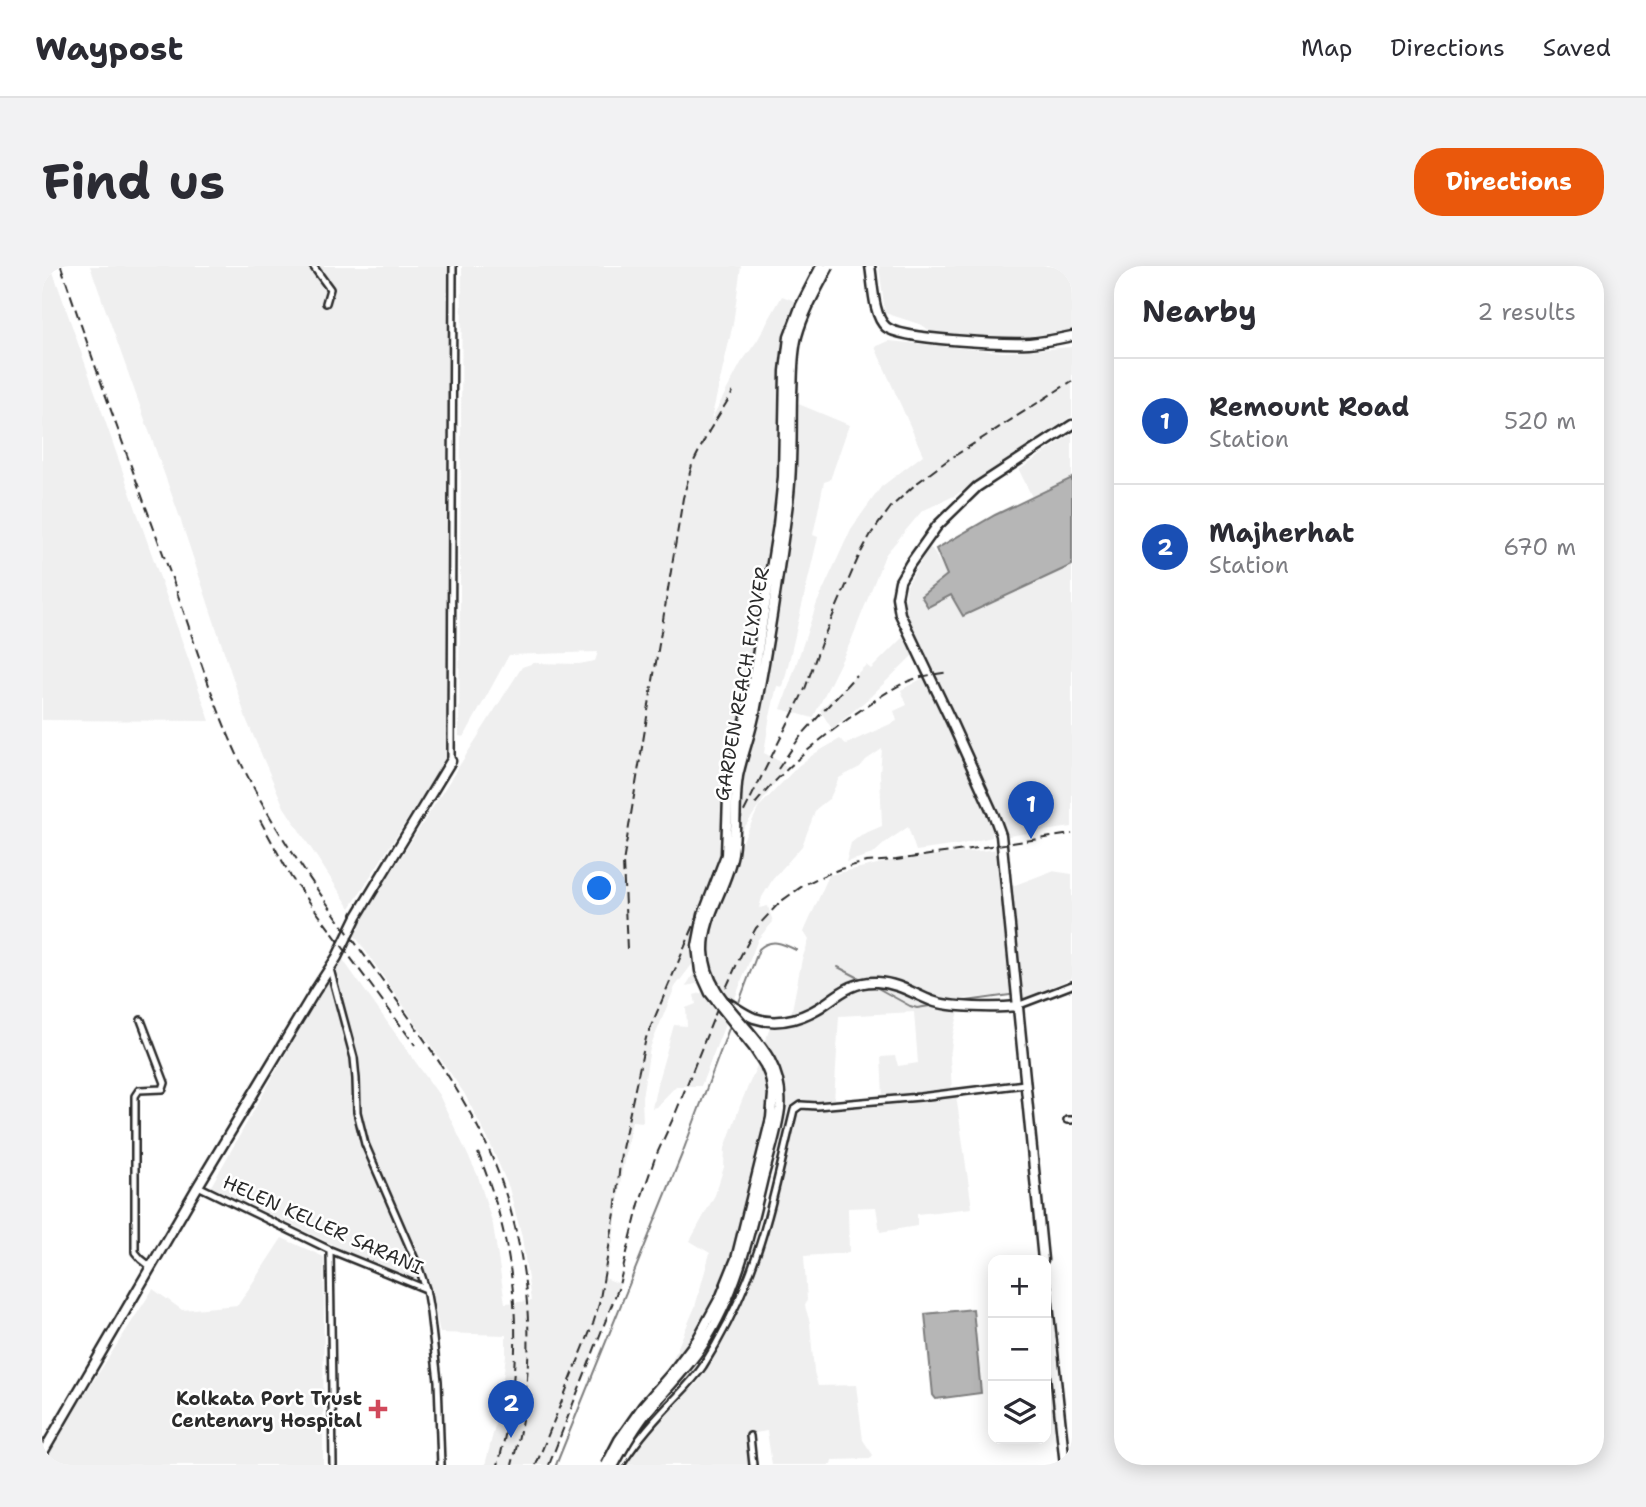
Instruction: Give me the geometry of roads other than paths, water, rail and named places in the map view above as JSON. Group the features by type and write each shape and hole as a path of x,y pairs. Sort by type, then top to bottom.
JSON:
{"main road":[{"name":"GARDEN REACH FLYOVER","path":"606,1465 618,1440 643,1405 697,1340 722,1296 736,1259 771,1118 773,1094 765,1065 710,993 700,971 697,946 703,915 726,855 728,796 749,706 776,538 783,477 785,372 789,337 801,305 821,266"},
{"name":"GARDEN REACH FLYOVER","path":"614,1465 648,1410 677,1379 703,1344 728,1299 743,1261 778,1120 780,1093 772,1062 716,989 707,969 705,938 733,856 738,774 756,708 785,526 797,338 807,308 829,266"},
{"path":"870,266 876,310 887,328 896,332 1012,344 1072,336"},
{"path":"1042,1255 1001,835 900,614 897,597 900,581 910,564 937,526 957,506 977,487 1072,425"},
{"path":"42,1454 198,1186 330,969 357,916 450,761"},
{"path":"726,1003 755,1018 786,1020 806,1016 854,985 876,981 949,1005 1017,1006"},
{"path":"1049,1318 1065,1465"}],"street":[{"path":"313,266 330,289 326,303"},
{"path":"450,761 453,266"},
{"path":"330,969 354,1058 360,1130 426,1289"},
{"path":"1017,1006 1072,985"},
{"path":"141,1020 165,1083 163,1089 139,1090 135,1096 135,1252 151,1267"},
{"path":"621,1465 666,1408 686,1388 724,1330 748,1279 765,1225 794,1110 801,1105 920,1097 1025,1084"},
{"name":"HELEN KELLER SARANI","path":"198,1186 330,1250 426,1289 438,1381 441,1465"},
{"path":"330,1250 333,1465"},
{"path":"750,1436 753,1465"}],"waterway":[{"path":"738,1005 759,949 777,943 796,950"},
{"path":"838,967 863,980"},
{"path":"874,986 910,1006 917,1008 936,1005"},
{"path":"959,1002 1010,995"},
{"path":"556,1465 682,1154 731,1023"}],"railway":[{"path":"61,266 214,698 246,773 299,862 448,1075 493,1160 508,1201 526,1289 527,1378 522,1422 512,1465"},
{"path":"536,1465 599,1304 615,1213 621,1153 646,1038 714,872 805,689 821,643 859,556 891,507 917,483 948,460 1072,381"},
{"path":"627,949 623,863 683,498 692,465 733,392"},
{"path":"755,804 806,752 871,703 910,681 949,672"},
{"path":"778,769 800,737 856,675"},
{"path":"260,820 291,877 415,1045"},
{"path":"549,1465 618,1289 639,1204 655,1158 722,997 756,928 780,902 804,885 840,869 866,862 1072,834"},
{"path":"478,1153 503,1229 514,1308 513,1386 498,1465"}],"place":[{"name":"Remount Road","path":"1031,839"},
{"name":"Kolkata Port Trust Centenary Hospital","path":"378,1409"},
{"name":"Majherhat","path":"511,1438"}]}
